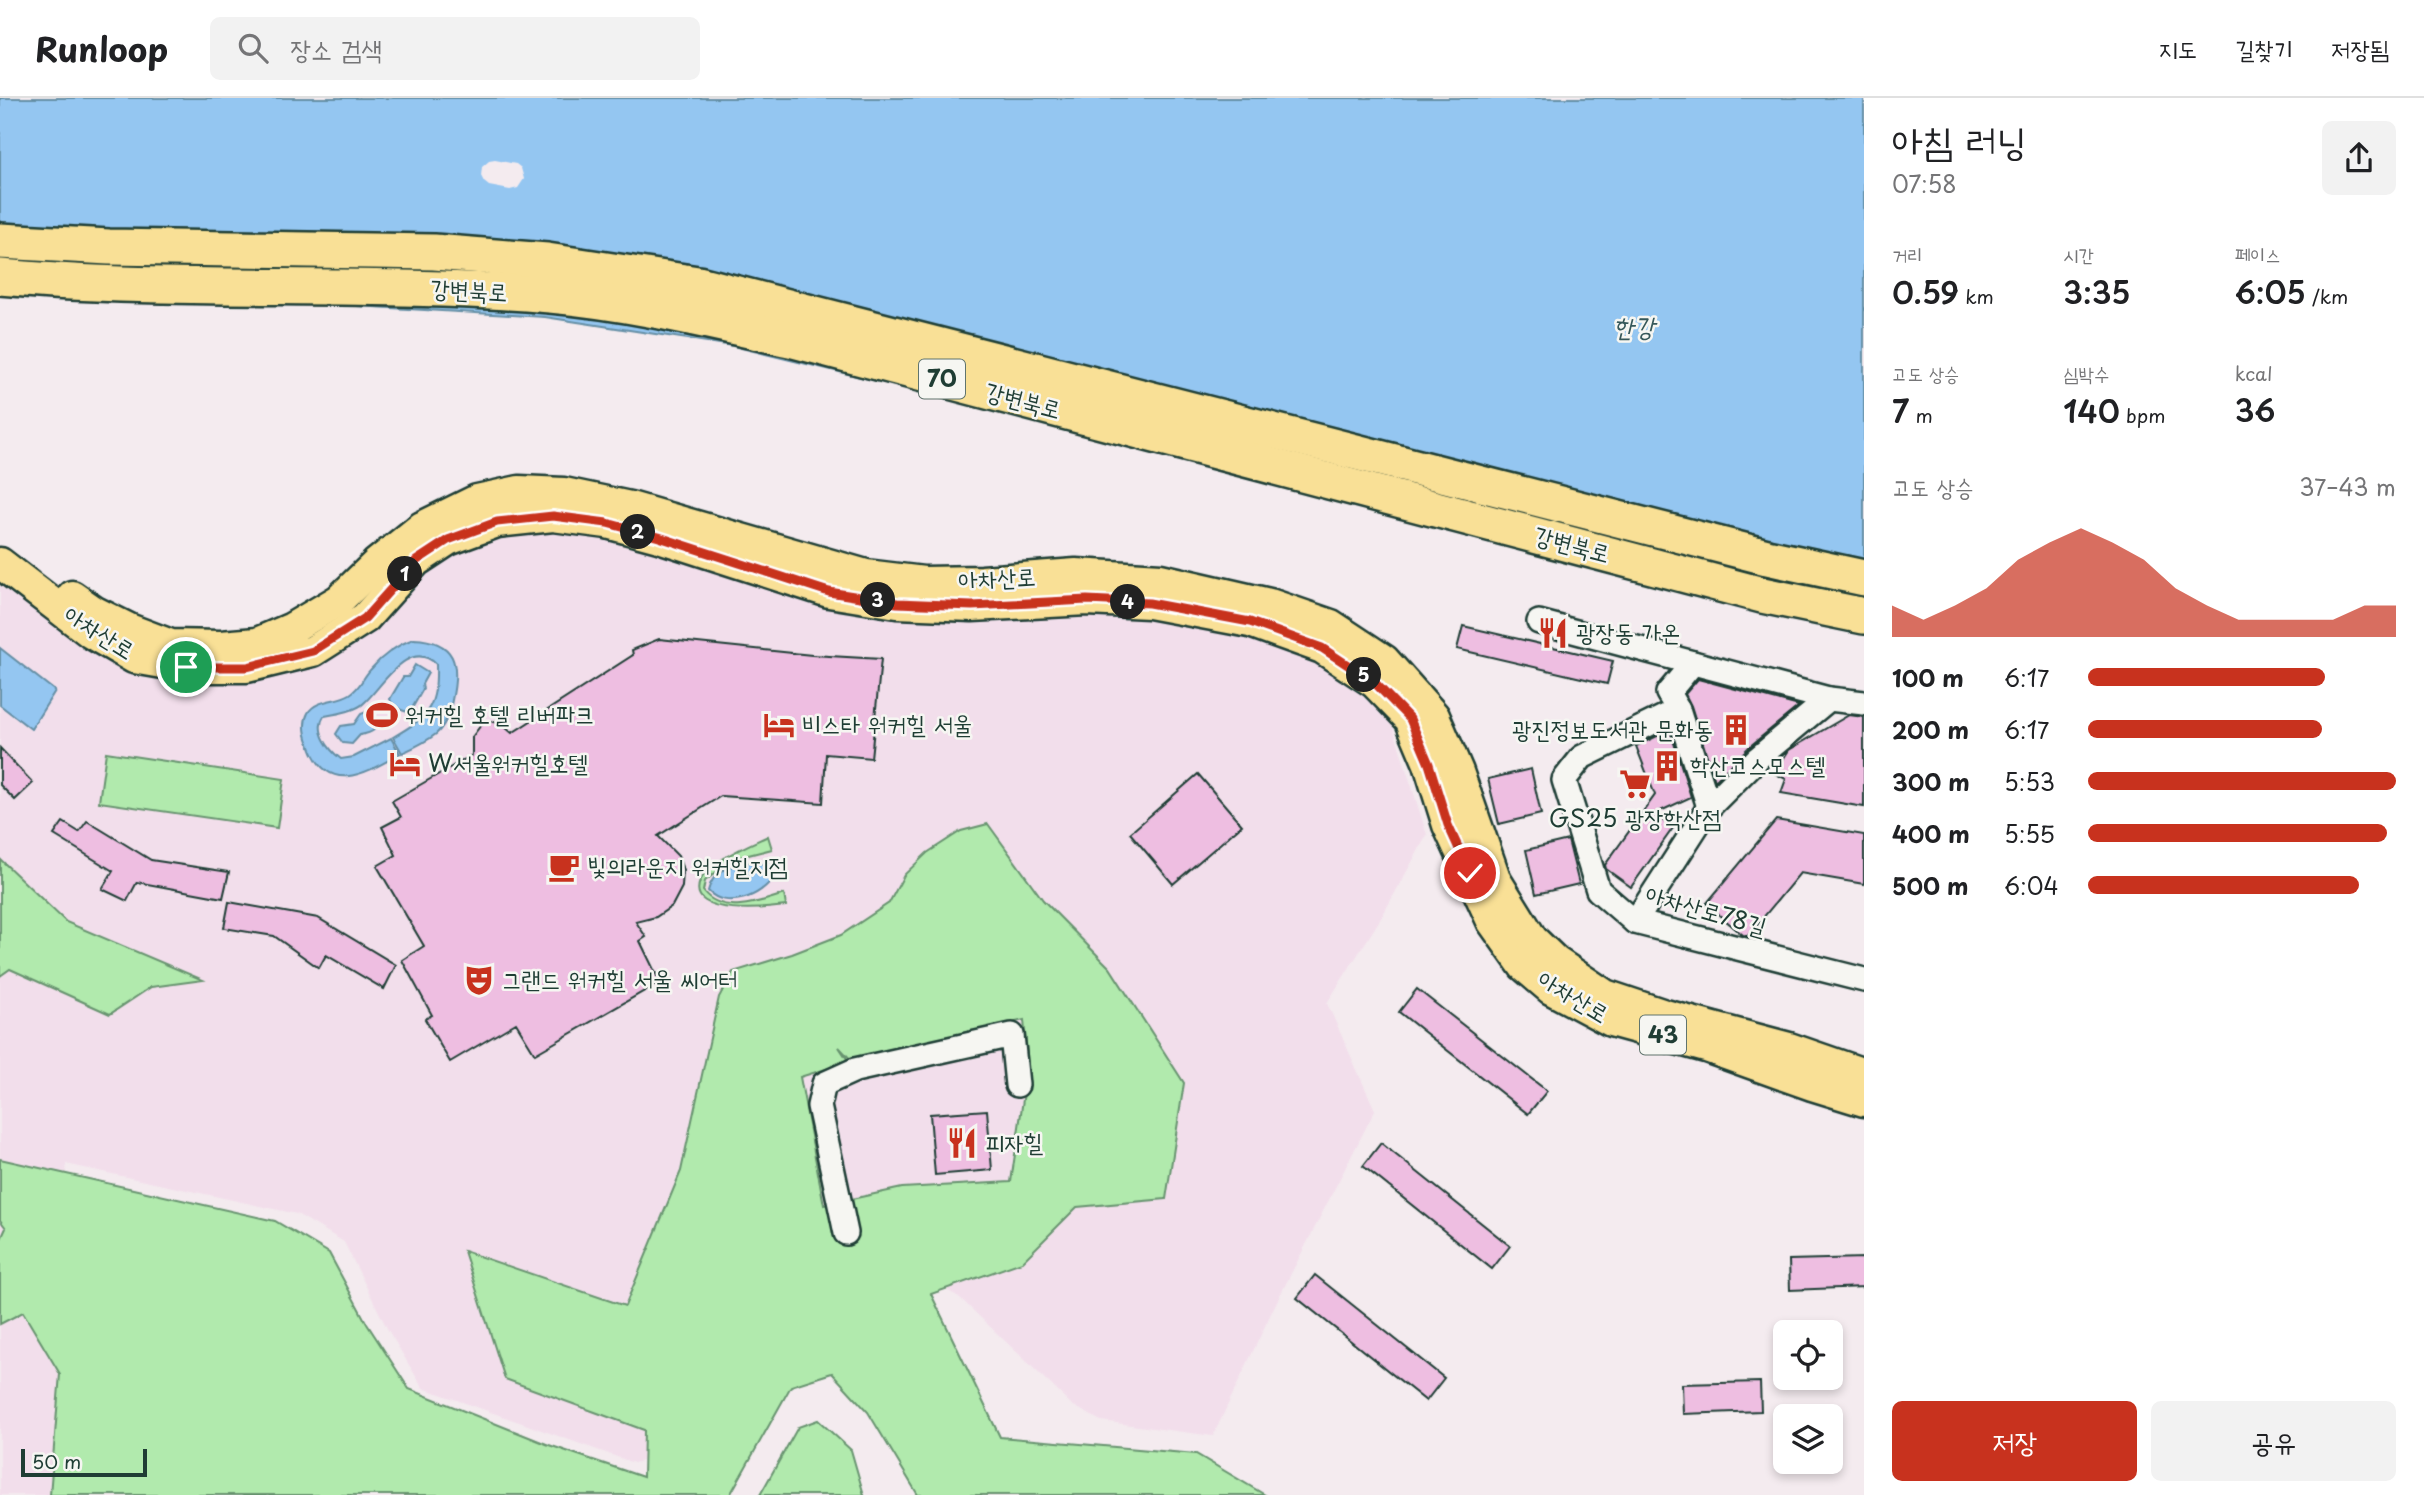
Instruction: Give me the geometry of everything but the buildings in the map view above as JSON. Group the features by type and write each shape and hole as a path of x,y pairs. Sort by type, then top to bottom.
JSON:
{"highway":[{"name":"강변북로","path":"0,241 109,247 435,252 547,261 698,284 1766,557 1864,578"},
{"name":"강변북로","path":"0,277 112,282 425,288 539,295 682,315 807,344 1762,595 1864,615"}],"main road":[{"name":"아차산로","path":"0,540 95,612 171,645 221,646 257,643 292,628 339,600 376,564 422,527 477,500 519,491 564,493 630,507 866,575 924,582 1076,574 1161,579 1270,604 1331,625 1384,660 1434,716 1458,772 1496,881 1532,939 1556,962 1605,995 1665,1015 1789,1048 1864,1074"},
{"name":"아차산로","path":"0,563 91,633 134,658 186,667 247,667 313,651 365,618 416,561 448,540 497,522 553,516 607,523 829,592 897,603 972,606 1087,600 1149,603 1250,622 1322,648 1375,683 1410,719 1429,764 1448,825 1492,921 1524,966 1551,989 1611,1021 1706,1047 1864,1101"}],"street":[{"path":"1539,622 1829,699 1864,703"},
{"path":"1693,663 1668,693 1678,710 1709,807"},
{"path":"1635,922 1709,807 1758,758 1829,699"},
{"name":"아차산로78길","path":"1678,710 1582,757 1564,780 1598,890 1635,922 1864,980"},
{"path":"846,1234 819,1105 824,1084 855,1070 1012,1035 1017,1085"}],"shaded area":[{"path":"580,527 1248,633 1316,658 1358,683 1392,724 1427,835 1381,918 1327,1003 1375,1110 1274,1307 1213,1436 1101,1421 1072,1405 959,1297 846,1234 687,1448 634,1463 423,1388 388,1330 344,1242 297,1214 66,1164 60,1374 50,1495 0,1495 0,577 258,679 450,549 520,528"}],"green space":[{"path":"106,752 284,779 277,828 99,802"},
{"path":"988,824 1043,900 1110,968 1184,1083 1166,1199 1077,1207 1022,1262 931,1294 1000,1437 1196,1454 1265,1495 918,1495 868,1412 832,1373 791,1386 730,1495 50,1495 60,1374 23,1312 0,1324 0,1241 6,1228 0,1220 0,1159 275,1221 329,1253 367,1324 409,1389 549,1445 643,1477 644,1430 505,1379 464,1251 625,1306 681,1171 719,997 733,972 841,935 889,903 904,875 927,853 961,831","holes":["1024,1020 1028,1065 1011,1182 902,1188 824,1205 800,1077 849,1062 839,1047 855,1064 934,1041"]},
{"path":"768,836 772,849 733,859 705,881 703,891 711,899 731,905 753,903 784,894 786,906 748,909 717,906 705,901 699,893 700,881 705,874 730,854"},
{"path":"0,859 66,922 203,980 151,987 110,1014 10,969 0,976"},
{"path":"818,1420 851,1450 864,1495 760,1495 798,1427"}],"water":[{"name":"한강","path":"0,98 1864,98 1864,621 733,346 545,317 0,285"},
{"path":"414,639 439,644 447,650 455,665 452,700 442,727 428,740 402,753 393,737 423,716 433,700 435,690 436,664 426,657 406,660 357,708 324,716 321,722 322,734 332,751 341,759 354,757 391,738 400,754 374,768 348,776 326,771 317,760 308,740 305,724 308,713 316,705 350,694 385,655"},
{"path":"0,648 55,691 31,729 0,705"},
{"path":"415,665 428,673 422,684 423,689 410,712 407,712 395,706 390,699 403,677 408,677"},
{"path":"366,712 375,716 376,728 360,735 352,744 343,743 336,734 341,726 354,724 361,714"},
{"path":"746,862 772,867 774,876 761,890 734,900 724,900 708,891 717,875"}],"pier":[{"path":"495,160 516,164 521,168 524,179 518,188 510,190 489,186 484,182 481,176 482,167"}],"place":[{"name":"광장동 가온","path":"1553,633"},
{"name":"워커힐 호텔 리버파크","path":"382,715"},
{"name":"비스타 워커힐 서울","path":"779,725"},
{"name":"광진정보도서관 문화동","path":"1736,730"},
{"name":"W서울워커힐호텔","path":"405,764"},
{"name":"학산코스모스텔","path":"1667,766"},
{"name":"GS25 광장학산점","path":"1635,784"},
{"name":"빛의라운지 워커힐지점","path":"564,867"},
{"name":"그랜드 워커힐 서울 씨어터","path":"479,980"},
{"name":"피자힐","path":"962,1143"}],"route":[{"path":"186,667 247,667 313,651 365,618 416,561 448,540 497,522 553,516 607,523 829,592 897,603 972,606 1087,600 1149,603 1250,622 1322,648 1375,683 1410,719 1429,764 1448,825 1470,873"}]}
